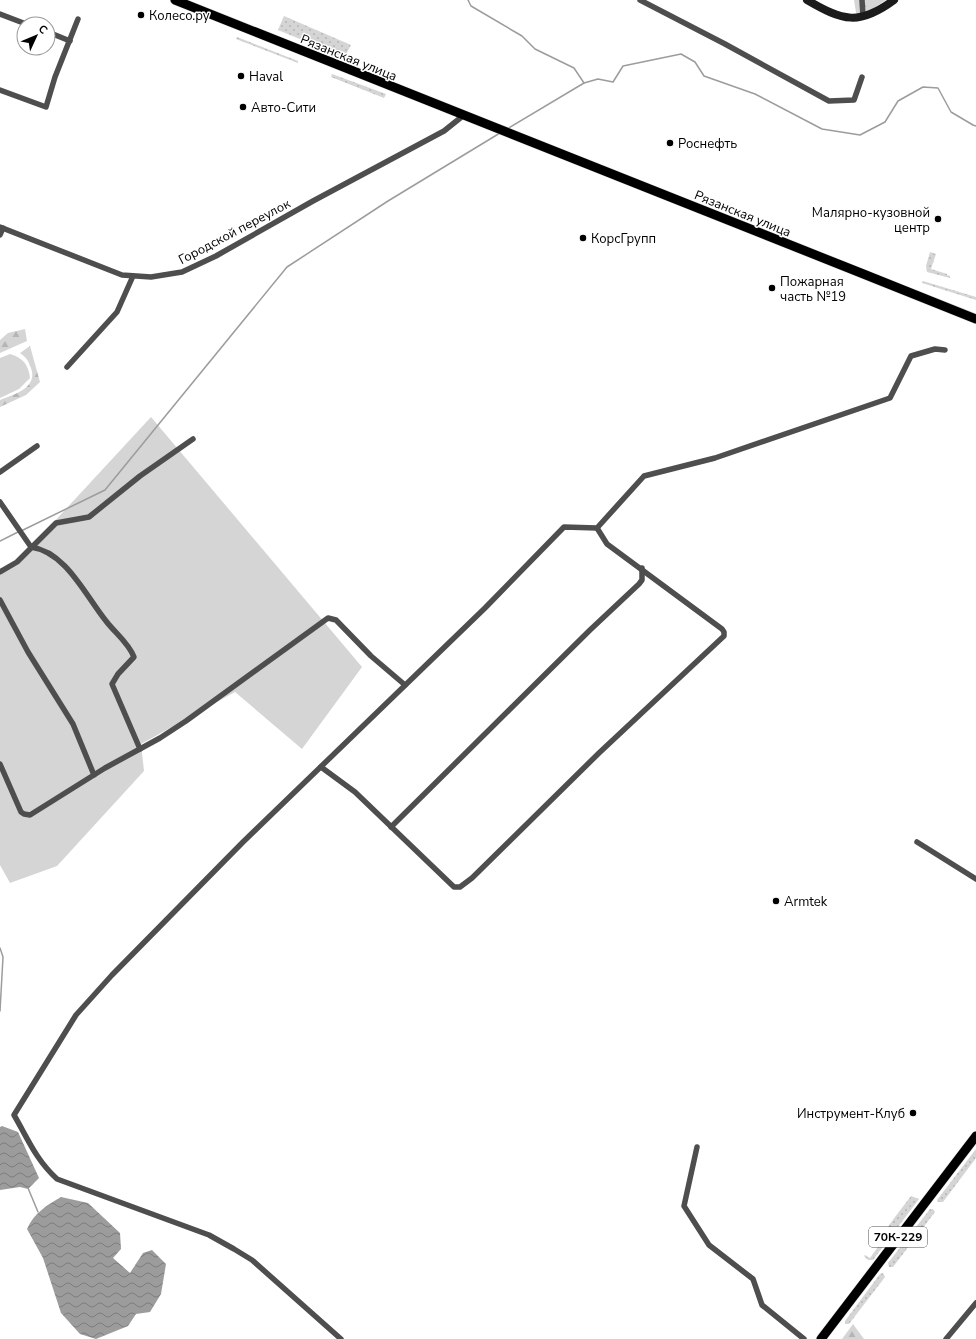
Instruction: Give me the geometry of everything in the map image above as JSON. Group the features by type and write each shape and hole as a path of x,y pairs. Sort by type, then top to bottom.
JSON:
{"main road":[{"name":"Рязанская улица","path":"175,0 358,75 519,136 976,319"},
{"name":"70К-229","path":"821,1339 976,1136"}],"street":[{"path":"640,0 725,44 829,101 854,100 862,77"},
{"path":"807,0 846,19 863,16 878,10 894,0"},
{"path":"862,0 863,16"},
{"path":"0,14 16,20"},
{"path":"0,90 46,108 78,19"},
{"path":"56,35 70,41"},
{"name":"Городской переулок","path":"1,227 122,275 151,278 182,272 216,256 313,201 444,131 464,115"},
{"path":"0,235 1,227"},
{"path":"67,367 117,312 133,276"},
{"path":"341,1339 252,1260 234,1249 209,1235 57,1179 44,1167 14,1115 81,1010 112,975 321,767 485,608 564,527 597,528 644,476 715,458 890,398 911,356 935,349 945,350"},
{"path":"0,572 17,562 56,523 89,517 140,476 193,439"},
{"path":"0,472 37,446"},
{"path":"0,502 31,547 42,549 65,567 78,582 106,621 131,649 134,657 118,674 112,684 140,749"},
{"path":"321,767 342,781 454,887 460,887 535,818 599,753 724,636 722,629 642,568 607,544 597,528"},
{"path":"391,827 590,630 639,584 642,580 642,568"},
{"path":"0,600 32,659 73,724 94,775"},
{"path":"0,764 21,812 26,815 33,813 94,775 160,738 221,697 328,618 336,620 371,656 405,686"},
{"path":"916,842 976,879"},
{"path":"697,1147 684,1206 709,1245 753,1279 762,1305 804,1339"},
{"path":"946,1339 976,1303"}],"green space":[{"path":"854,0 886,0 857,19"},
{"path":"284,16 351,45 345,56 341,56 278,30"},
{"path":"237,37 298,61 298,63 236,39"},
{"path":"332,74 386,94 384,98 331,77"},
{"path":"930,252 936,254 931,269 947,274 950,278 927,272 926,266"},
{"path":"923,281 976,297 976,300 922,283"},
{"path":"25,329 27,341 0,353 0,340 8,333"},
{"path":"30,346 40,382 26,395 0,407 0,400 18,393 31,381 32,375 30,365 25,357 20,353"},
{"path":"10,354 18,357 24,362 28,369 30,378 19,389 0,398 0,358"},
{"path":"151,417 362,667 302,749 235,692 141,744 144,771 57,866 10,883 0,865 0,569 15,564"},
{"path":"976,1149 976,1158 943,1202 938,1202 937,1200"},
{"path":"911,1196 919,1199 873,1260 868,1260 864,1256 865,1255 870,1258 890,1230 887,1228"},
{"path":"930,1209 933,1209 935,1212 893,1267 889,1267 888,1263"},
{"path":"883,1273 885,1277 849,1324 845,1324 845,1321 880,1274"},
{"path":"853,1324 864,1339 842,1339"}],"water":[{"path":"2,1126 18,1132 39,1178 28,1189 20,1187 0,1190 0,1127"},
{"path":"61,1197 88,1203 120,1233 121,1249 113,1258 130,1273 143,1253 152,1250 166,1264 161,1294 150,1312 136,1314 128,1326 96,1339 80,1334 61,1313 43,1258 27,1229 37,1214"}],"waterway":[{"path":"468,0 471,6 522,36 535,49 574,68 584,83 598,79 613,82 623,66 681,54 695,62 704,76 755,94 822,129 860,135 885,122 898,101 923,87 938,88 951,112 976,126"},
{"path":"507,129 584,83"},
{"path":"21,531 105,490 287,267 388,201 500,133"},
{"path":"0,541 18,532"},
{"path":"0,948 3,957 0,1011"},
{"path":"28,1188 38,1212"}],"place":[{"name":"Колесо.ру","path":"141,15"},
{"name":"Haval","path":"241,76"},
{"name":"Авто-Сити","path":"243,107"},
{"name":"Роснефть","path":"670,143"},
{"name":"Малярно-кузовной центр","path":"938,219"},
{"name":"КорсГрупп","path":"583,238"},
{"name":"Пожарная часть №19","path":"772,288"},
{"name":"Armtek","path":"776,901"},
{"name":"Инструмент-Клуб","path":"913,1113"}]}
